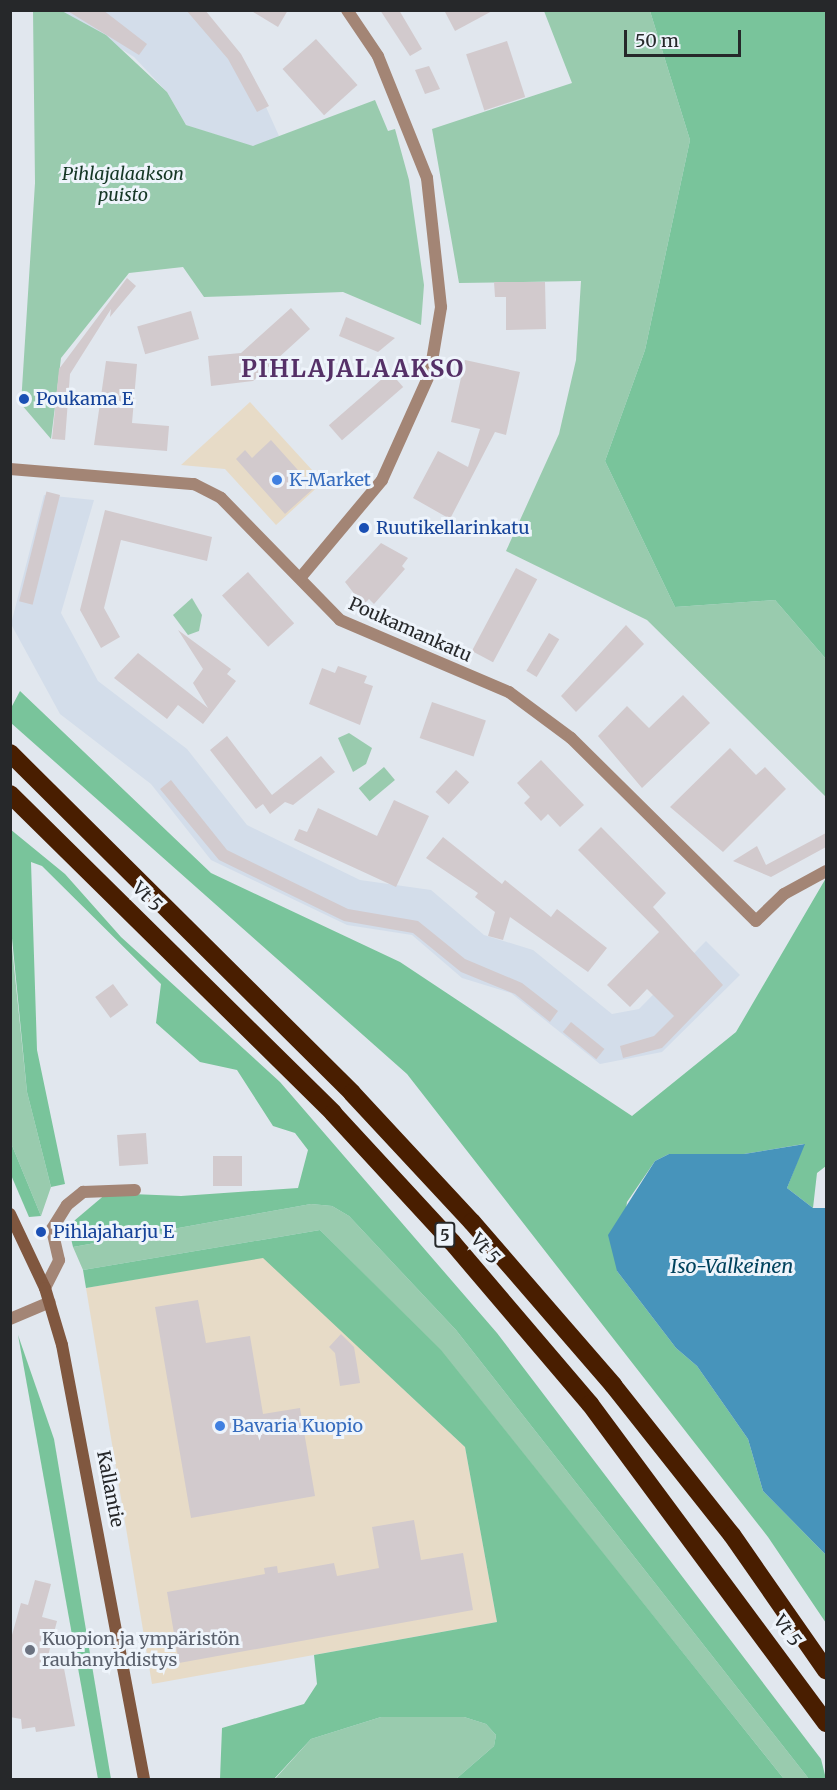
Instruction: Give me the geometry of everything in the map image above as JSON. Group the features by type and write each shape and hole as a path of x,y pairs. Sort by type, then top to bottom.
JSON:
{"highway":[{"name":"Vt 5","path":"10,753 319,1059 472,1222 613,1385 732,1535 826,1670"},
{"name":"Vt 5","path":"10,794 333,1113 452,1242 590,1404 826,1723"}],"main road":[{"name":"Kallantie","path":"10,1214 50,1302 102,1543 144,1779"}],"street":[{"path":"301,577 387,471 430,373 441,307 427,178 378,56 346,10"},
{"name":"Poukamankatu","path":"10,469 194,484 221,498 301,577 340,620 509,692 571,738 756,921 784,894 826,871"},
{"path":"45,1288 58,1260 52,1229 67,1205 83,1192 135,1190"},
{"path":"10,1319 50,1302"}],"shaded area":[{"path":"204,11 249,69 279,136 253,147 186,125 167,92 134,57 62,12"},
{"path":"250,402 323,482 276,525 225,469 181,465"},
{"path":"44,495 94,500 61,613 98,681 187,749 247,825 360,880 431,890 484,935 533,950 612,1014 639,1009 706,941 740,975 662,1052 600,1064 511,993 462,978 412,935 347,925 211,860 151,784 60,714 11,624"},
{"path":"263,1257 465,1447 497,1622 152,1684 86,1288"}],"green space":[{"name":"Pihlajalaakson puisto","path":"33,11 62,11 106,35 167,92 186,125 253,146 375,100 388,131 395,129 409,180 424,285 421,325 343,292 204,297 183,267 129,273 61,358 51,439 21,404 35,183"},
{"path":"544,11 650,11 690,140 645,350 605,461 675,607 775,600 826,659 826,797 647,620 506,551 559,434 576,360 581,281 459,283 432,129 572,83"},
{"path":"650,11 826,11 826,659 775,600 675,607 605,461 645,350 690,140"},
{"path":"192,598 202,615 199,631 188,635 173,615"},
{"path":"20,691 211,873 400,962 632,1116 736,1032 826,878 826,1166 817,1173 813,1208 787,1188 804,1144 744,1154 669,1154 655,1161 627,1202 617,1271 676,1348 697,1366 748,1439 763,1491 826,1555 826,1623 768,1537 407,1074 11,723 11,708"},
{"path":"349,733 372,748 366,764 353,772 338,738"},
{"path":"384,767 395,780 370,801 359,788"},
{"path":"10,829 65,874 121,937 280,1082 497,1333 821,1759 826,1779 809,1779 456,1330 349,1216 332,1206 311,1204 73,1247 68,1226 107,1193 181,1196 298,1188 308,1150 295,1133 273,1126 237,1070 200,1062 156,1023 161,984 42,866 31,862 37,1050 65,1184 51,1187 27,1092 11,928"},
{"path":"10,928 27,1092 51,1187 41,1216 11,1143"},
{"path":"11,1143 41,1216 29,1217 11,1175"},
{"path":"311,1204 332,1206 349,1216 456,1330 809,1779 784,1779 441,1351 320,1230 83,1270 73,1247"},
{"path":"320,1230 441,1350 784,1779 456,1779 494,1746 496,1735 486,1724 464,1717 381,1717 311,1739 274,1779 220,1779 222,1728 304,1704 317,1684 314,1655 497,1622 465,1447 263,1258 86,1288 83,1270"},
{"path":"18,1335 54,1439 111,1779 98,1779"},
{"path":"381,1717 464,1717 486,1724 496,1735 494,1746 456,1779 274,1780 311,1739"}],"water":[{"name":"Iso-Valkeinen","path":"805,1144 787,1188 813,1208 826,1208 826,1555 763,1491 748,1439 697,1366 676,1348 617,1271 608,1235 655,1161 669,1154 744,1154"}],"building":[{"path":"66,10 103,10 147,44 139,55"},
{"path":"186,10 205,10 241,54 269,106 257,112 228,59"},
{"path":"250,10 288,10 278,27"},
{"path":"380,10 399,10 422,49 410,56"},
{"path":"444,10 494,10 455,31"},
{"path":"316,39 357,85 324,115 283,69"},
{"path":"507,41 525,97 484,110 466,54"},
{"path":"429,66 440,89 425,94 415,70"},
{"path":"127,278 136,286 110,317 111,309 70,374 65,440 52,439 59,369"},
{"path":"494,282 545,282 546,329 506,330 506,297 495,297"},
{"path":"291,308 310,329 253,381 211,386 208,356 241,353"},
{"path":"191,311 199,339 145,354 137,326"},
{"path":"346,317 395,338 378,352 339,336"},
{"path":"465,360 520,372 506,435 495,432 450,519 413,498 438,451 468,467 480,429 451,422"},
{"path":"106,361 137,364 132,423 169,426 167,451 94,445"},
{"path":"390,372 403,387 342,440 329,425"},
{"path":"271,440 314,488 285,514 236,459 245,450 252,458"},
{"path":"46,492 60,495 33,605 19,601"},
{"path":"105,510 212,537 207,561 121,540 104,608 120,637 101,648 80,610"},
{"path":"381,543 408,558 402,566 405,569 374,604 369,599 363,605 345,582"},
{"path":"516,568 537,579 493,662 472,651"},
{"path":"248,572 294,623 268,647 222,595"},
{"path":"626,625 644,644 576,712 561,696"},
{"path":"178,630 231,669 227,674 236,681 203,724 178,705 167,719 114,678 138,653 208,708 193,683 203,669"},
{"path":"549,633 559,639 537,677 526,671"},
{"path":"338,666 367,676 364,683 373,686 360,725 309,704 322,668 335,673"},
{"path":"683,695 710,723 642,788 598,736 627,706 649,728"},
{"path":"432,702 486,721 474,756 420,738"},
{"path":"227,736 272,795 321,756 335,772 293,805 285,802 270,814 263,804 256,809 210,750"},
{"path":"730,748 756,775 765,767 786,789 723,852 670,807"},
{"path":"541,760 584,805 560,827 548,814 541,821 524,803 530,797 517,783"},
{"path":"456,770 469,782 449,804 436,792"},
{"path":"171,780 227,850 348,909 418,921 465,959 522,983 558,1011 550,1022 515,994 461,972 413,933 344,921 219,860 160,789"},
{"path":"394,800 429,816 396,887 294,840 299,829 307,832 318,808 377,836"},
{"path":"601,827 666,893 653,907 723,985 662,1048 623,1058 620,1046 654,1036 674,1016 647,989 630,1007 607,985 659,932 578,850"},
{"path":"826,833 826,847 771,877 733,861 757,846 766,865"},
{"path":"443,837 502,884 505,880 551,917 557,909 607,948 588,972 510,917 503,940 488,936 495,912 475,897 478,893 426,858"},
{"path":"113,984 128,1005 110,1018 95,997"},
{"path":"571,1022 604,1049 596,1059 563,1032"},
{"path":"146,1133 148,1164 119,1166 117,1135"},
{"path":"213,1156 242,1156 242,1186 213,1186"},
{"path":"198,1300 206,1343 250,1336 263,1414 300,1408 315,1496 191,1518 155,1307"},
{"path":"341,1334 354,1347 360,1383 340,1386 335,1353 329,1347"},
{"path":"414,1520 421,1560 463,1553 473,1610 179,1663 167,1592 265,1574 264,1568 277,1566 278,1573 334,1563 337,1576 379,1568 372,1527"},
{"name":"Kuopion ja ympäristön rauhanyhdistys","path":"35,1580 51,1584 42,1617 57,1621 47,1660 62,1658 75,1726 36,1732 35,1727 22,1729 21,1719 10,1717 10,1642 21,1603 28,1605"}],"place":[{"name":"Poukama E","path":"24,399"},
{"name":"K-Market","path":"277,480"},
{"name":"Ruutikellarinkatu","path":"364,528"},
{"name":"Pihlajaharju E","path":"41,1232"},
{"name":"Bavaria Kuopio","path":"220,1426"},
{"name":"Kuopion ja ympäristön rauhanyhdistys","path":"30,1650"}],"district":[{"name":"PIHLAJALAAKSO","path":"353,369"}]}
